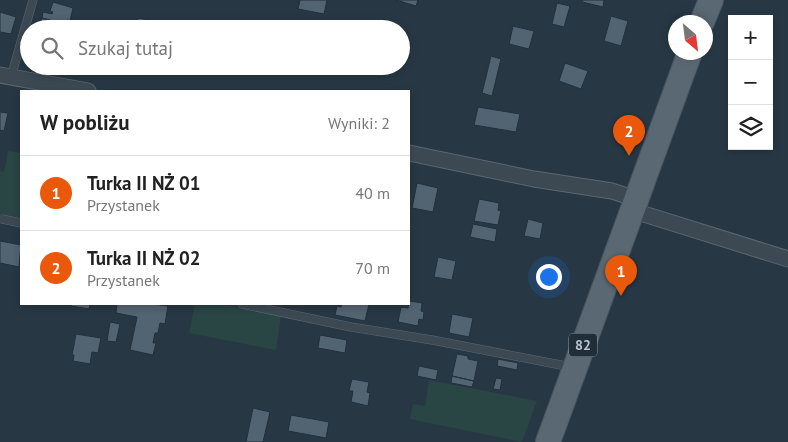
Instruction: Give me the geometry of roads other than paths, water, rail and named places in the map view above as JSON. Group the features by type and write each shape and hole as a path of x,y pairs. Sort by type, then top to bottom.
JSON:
{"main road":[{"path":"705,15 711,0"},
{"name":"82","path":"548,442 687,60"}],"street":[{"path":"5,76 82,90"},
{"path":"410,153 534,179 612,191 634,204 788,259"}],"lane":[{"path":"26,20 33,0"},
{"path":"5,76 20,35"},
{"path":"2,219 20,223"},
{"path":"247,305 351,327 432,340 574,368"}],"place":[{"name":"Turka II NŻ 02","path":"629,156"},
{"name":"Turka II NŻ 01","path":"621,296"}]}
